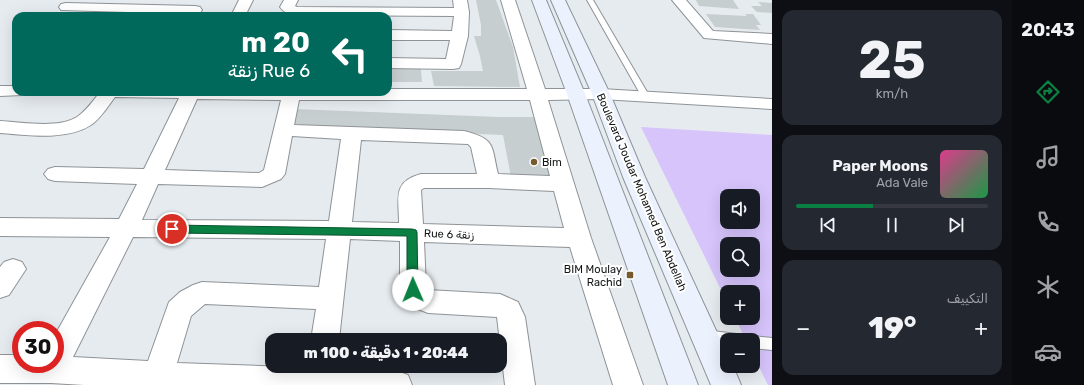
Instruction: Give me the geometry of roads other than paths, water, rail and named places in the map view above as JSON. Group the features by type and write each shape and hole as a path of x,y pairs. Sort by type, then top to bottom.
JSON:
{"main road":[{"name":"Boulevard Joudar Mohamed Ben Abdellah","path":"539,0 576,94 683,385"},
{"name":"Boulevard Joudar Mohamed Ben Abdellah","path":"558,0 601,94 634,177 726,385"}],"street":[{"path":"240,12 246,0"},
{"path":"291,0 287,7 291,10 297,11 461,6 460,36 452,64 392,63"},
{"path":"508,0 538,96 562,184 628,385"},
{"path":"679,0 709,35 772,38"},
{"path":"65,8 195,9"},
{"path":"392,35 460,36"},
{"path":"0,91 12,91"},
{"path":"392,94 538,96 601,94 772,104"},
{"path":"2,129 61,128 76,125 85,120 106,96"},
{"path":"64,346 127,229 190,96"},
{"path":"55,174 262,180 274,174 290,96"},
{"path":"283,130 352,134 464,137 475,140 481,145 488,181"},
{"path":"326,333 352,134"},
{"path":"520,385 511,317 508,310 500,305 428,302 419,298 413,290 410,189 414,184 421,181 488,181 562,184"},
{"name":"Rue 6 زنقة","path":"0,227 339,230 579,238"},
{"path":"156,381 179,310 193,297 202,293 331,299"},
{"path":"0,369 12,369"},
{"path":"64,371 156,381 308,379 379,385"}],"lane":[{"path":"590,0 646,97"},
{"path":"704,336 720,338"},
{"path":"760,343 772,344"}],"place":[{"name":"Bim","path":"534,162"},
{"name":"BIM Moulay Rachid","path":"630,275"}]}
